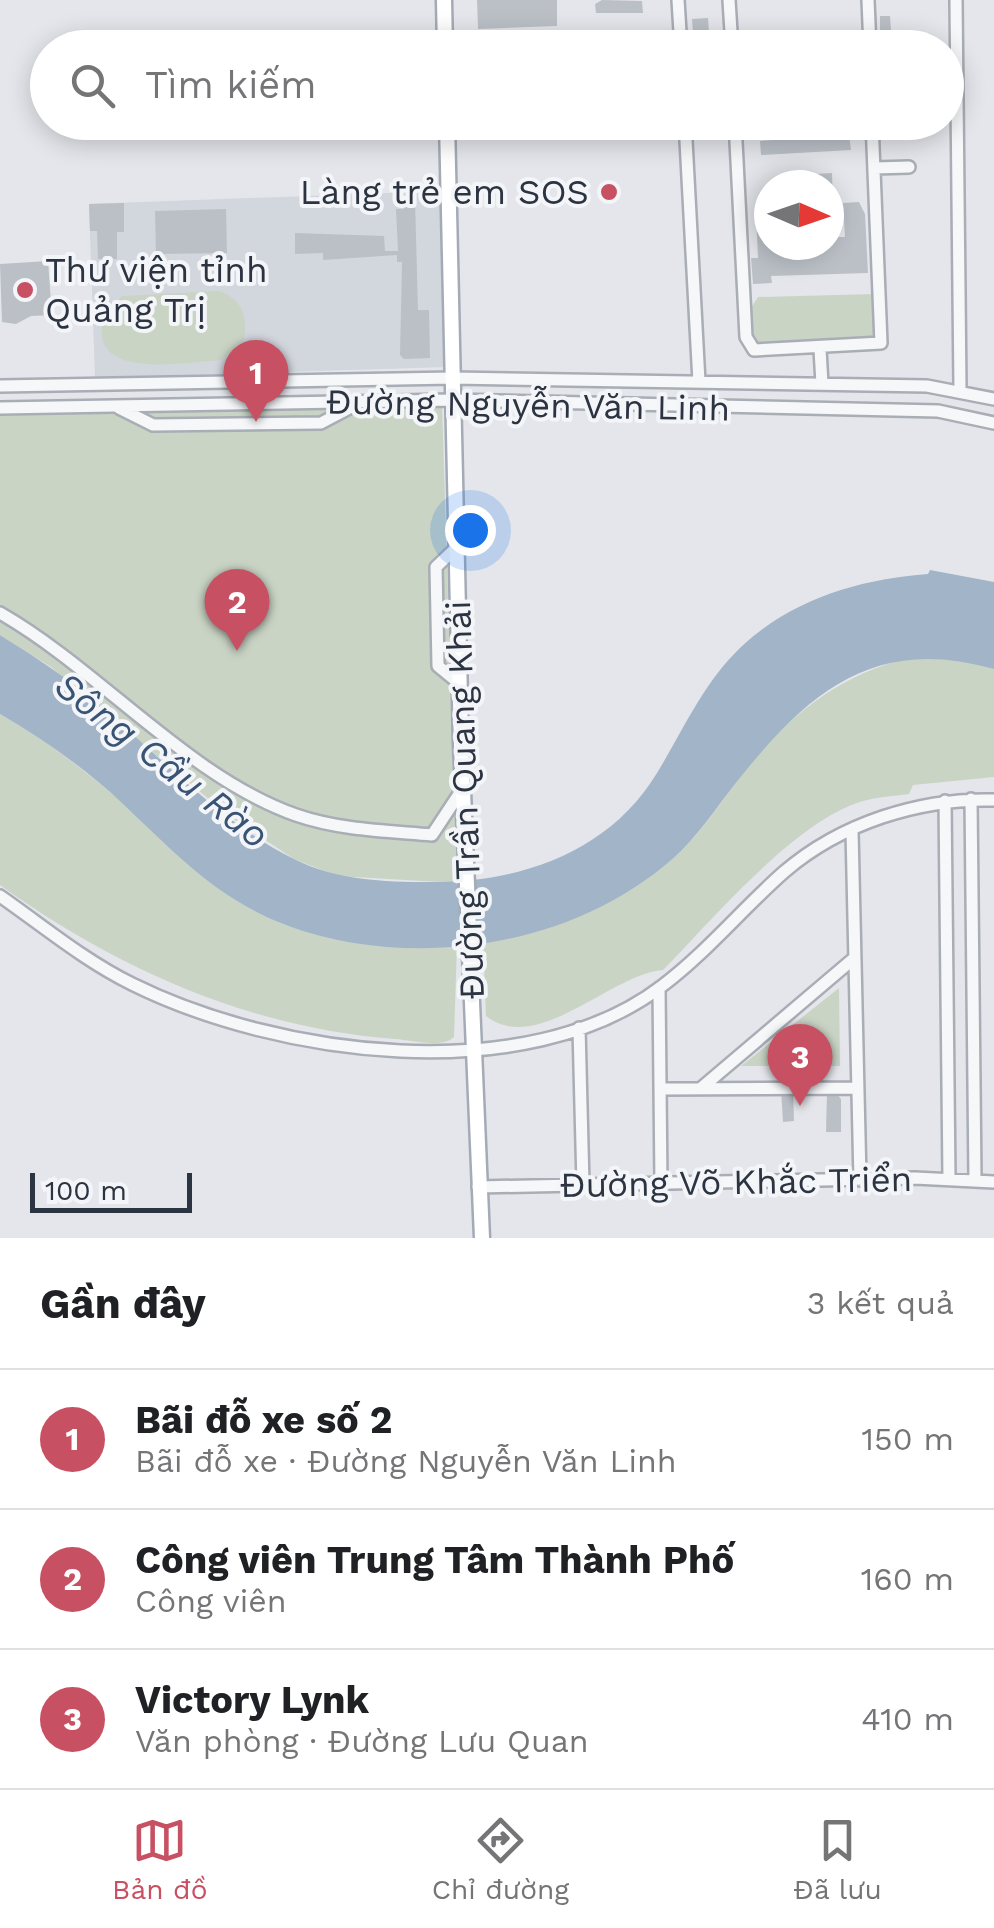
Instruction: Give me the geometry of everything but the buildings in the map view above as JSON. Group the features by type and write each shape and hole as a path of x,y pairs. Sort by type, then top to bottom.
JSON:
{"main road":[{"path":"444,0 445,30"},
{"name":"Đường Trần Quang Khải","path":"447,140 463,788 482,1238"}],"street":[{"path":"678,0 680,30"},
{"path":"729,0 731,30"},
{"path":"868,0 869,30"},
{"path":"956,0 956,30"},
{"path":"686,140 699,382"},
{"path":"737,140 747,346 754,350 873,347 884,336 873,140"},
{"path":"957,140 960,390"},
{"path":"874,168 910,166"},
{"path":"820,348 822,384"},
{"name":"Đường Nguyễn Văn Linh","path":"0,386 453,378 822,384 960,390 994,399"},
{"name":"Đường Nguyễn Văn Linh","path":"0,408 453,400 938,411 994,422"},
{"path":"115,406 153,425 321,422 362,402"},
{"path":"0,613 116,693 197,760 245,792 296,815 332,824 432,834 463,788"},
{"path":"971,799 975,1180"},
{"path":"0,896 120,978 205,1014 332,1044 474,1050 579,1028 659,988 786,871 852,831 884,816 946,801 994,800"},
{"path":"946,801 949,1178"},
{"path":"852,831 860,1180"},
{"path":"700,1089 852,960"},
{"path":"659,988 662,1184"},
{"path":"579,1028 584,1184"},
{"path":"661,1089 856,1088"},
{"name":"Đường Võ Khắc Triển","path":"478,1187 949,1178 994,1182"}],"shaded area":[{"path":"442,191 448,367 95,378 89,204"}],"green space":[{"path":"219,291 238,304 245,323 244,339 221,360 140,363 121,359 108,350 102,335 106,312 122,296"},
{"path":"875,294 879,330 873,337 757,345 750,340 749,311 758,297"},
{"path":"442,404 457,883 337,876 294,859 229,816 51,667 0,635 0,406"},
{"path":"923,655 955,658 994,669 994,777 913,785 909,794 868,800 837,812 810,828 756,874 663,970 621,984 551,1020 528,1026 506,1026 486,1016 483,941 564,922 637,886 689,843 757,756 797,716 842,684 894,662"},
{"path":"0,714 75,764 197,871 263,915 323,934 440,946 457,944 454,1037 442,1043 426,1043 341,1033 237,1008 138,968 0,885"},
{"path":"839,988 840,1066 741,1066"}],"water":[{"path":"930,570 994,582 994,669 953,660 916,659 852,676 796,716 769,743 690,842 641,883 597,909 548,928 497,941 445,948 392,947 340,941 266,917 220,890 94,778 0,714 0,635 93,699 220,811 296,860 344,876 378,880 429,882 495,877 558,858 613,824 637,801 657,773 716,676 761,630 828,594 877,581 928,574"}],"place":[{"name":"Làng trẻ em SOS","path":"609,192"},
{"name":"Thư viện tỉnh Quảng Trị","path":"25,290"},
{"name":"Bãi đỗ xe số 2","path":"256,422"},
{"name":"Công viên Trung Tâm Thành Phố","path":"237,651"},
{"name":"Victory Lynk","path":"800,1106"}],"water label":[{"name":"Sông Cầu Rào","path":"162,760"}]}
